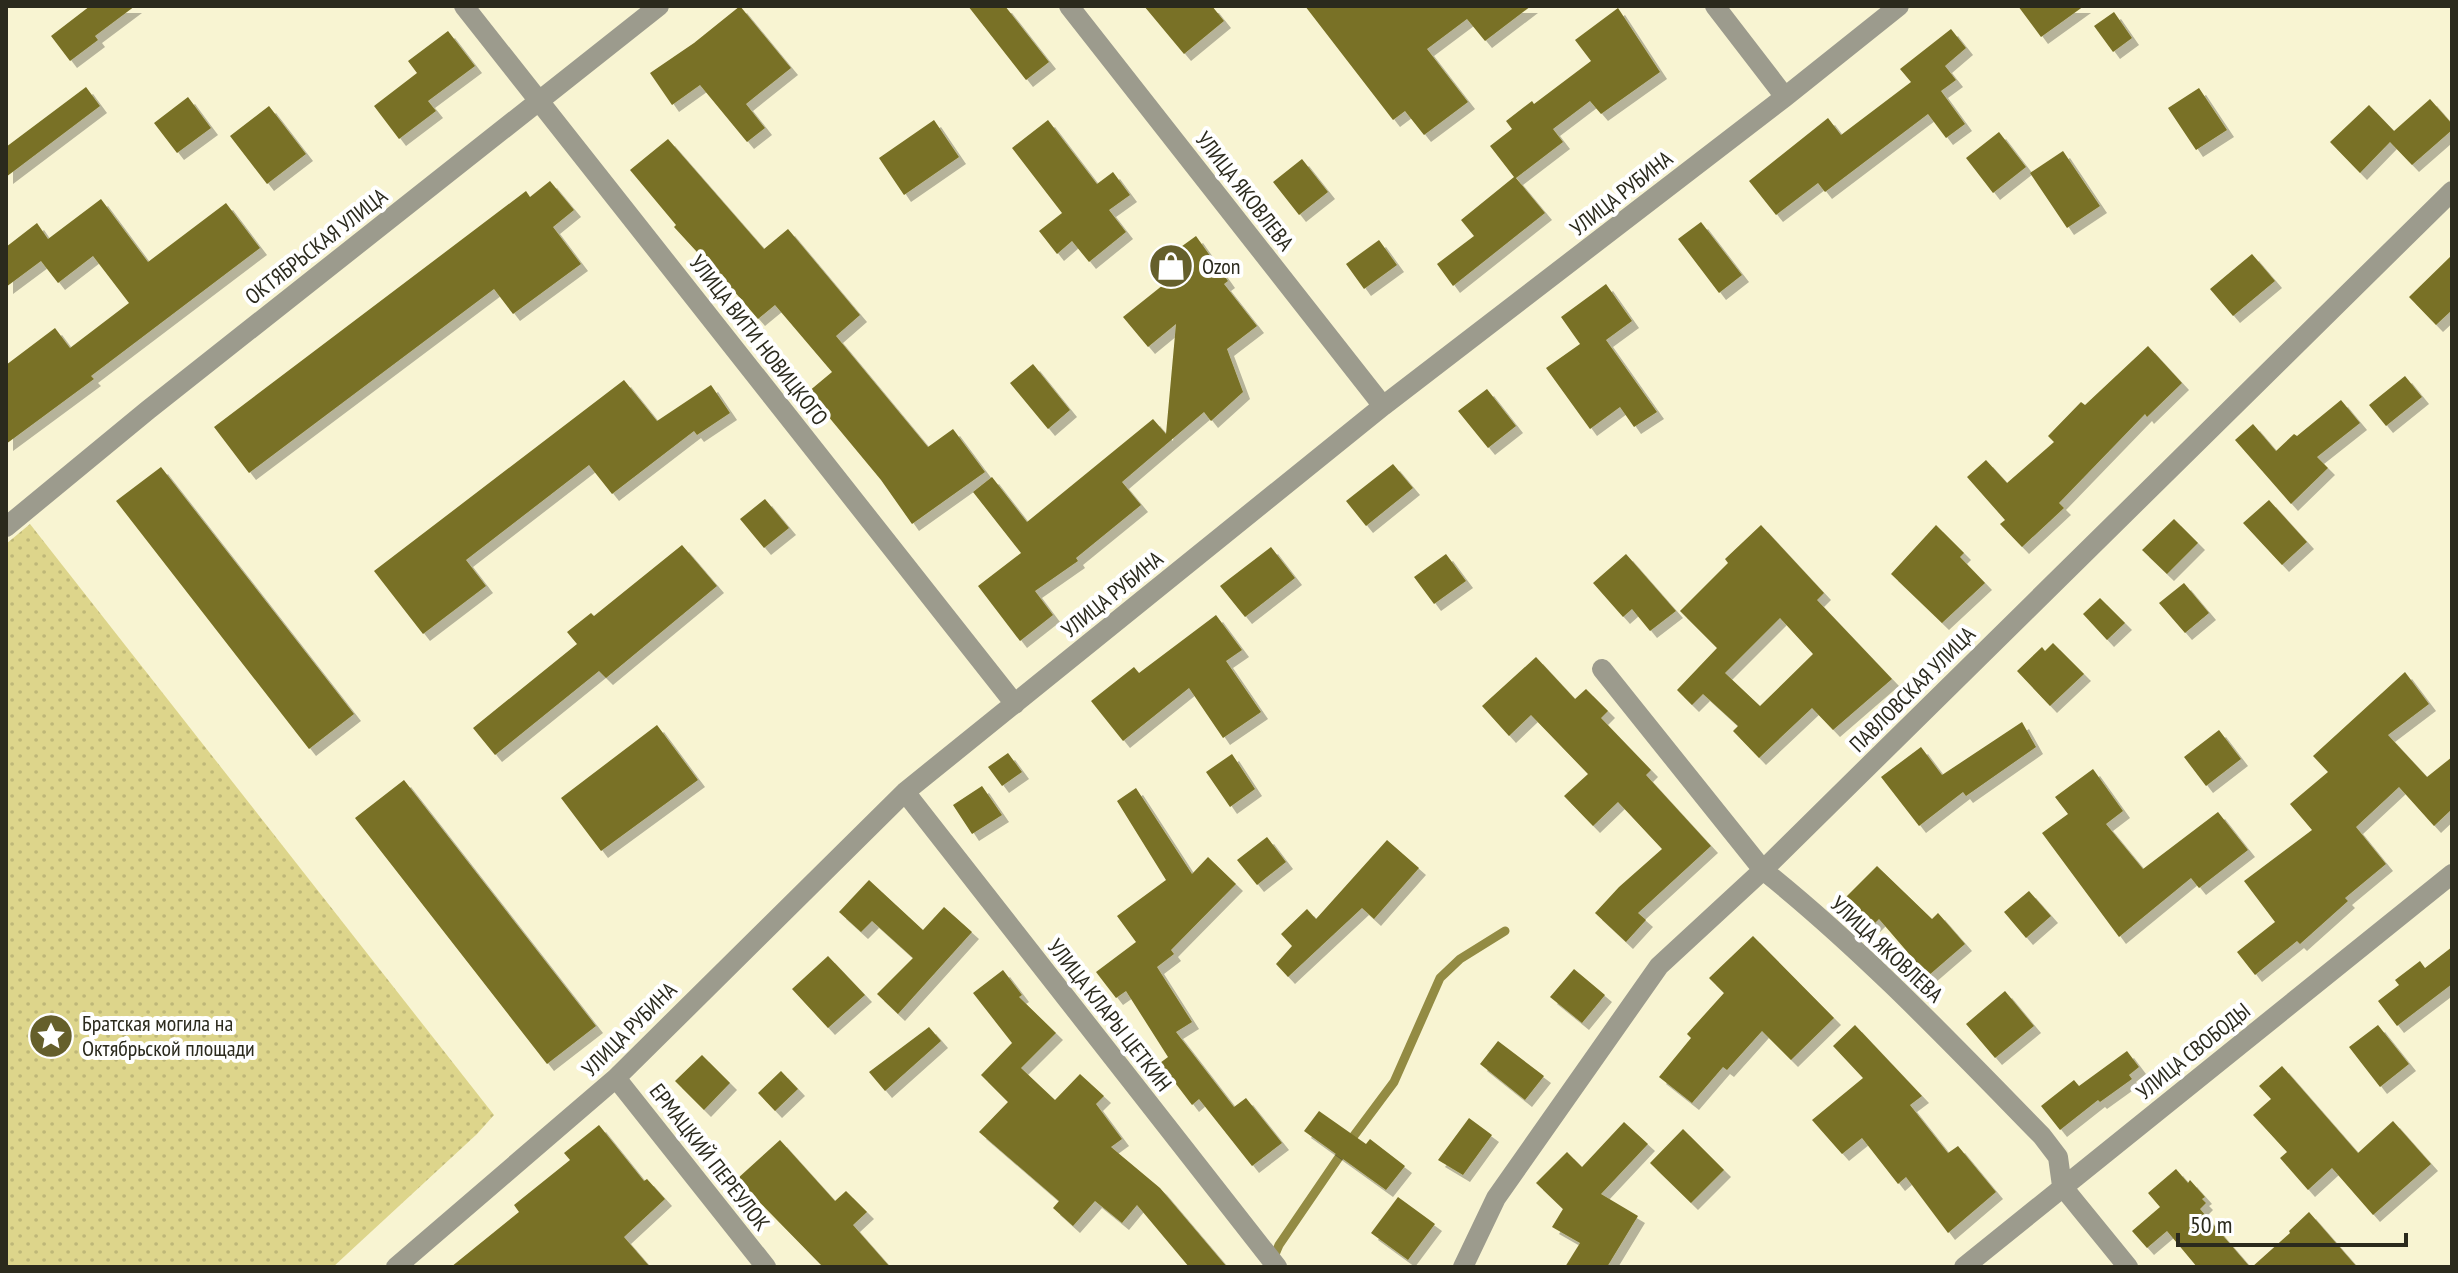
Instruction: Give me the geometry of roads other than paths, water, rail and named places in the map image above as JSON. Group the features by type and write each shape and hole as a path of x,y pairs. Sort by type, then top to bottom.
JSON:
{"street":[{"name":"УЛИЦА ВИТИ НОВИЦКОГО","path":"464,6 1015,704"},
{"name":"ОКТЯБРЬСКАЯ УЛИЦА","path":"6,527 160,400 659,6"},
{"name":"УЛИЦА ЯКОВЛЕВА","path":"1069,6 1383,406"},
{"path":"1715,6 1785,97"},
{"name":"УЛИЦА РУБИНА","path":"396,1267 616,1078 905,792 1383,406 1899,6"},
{"name":"ПАВЛОВСКАЯ УЛИЦА","path":"1463,1267 1496,1198 1659,966 1763,870 2452,191"},
{"name":"УЛИЦА ЯКОВЛЕВА","path":"1602,669 1763,870 1919,1011 2042,1136 2058,1157 2062,1186 2128,1267"},
{"name":"УЛИЦА КЛАРЫ ЦЕТКИН","path":"905,792 1277,1267"},
{"name":"УЛИЦА СВОБОДЫ","path":"1964,1267 2452,874"},
{"name":"ЕРМАЦКИЙ ПЕРЕУЛОК","path":"616,1078 766,1267"}],"waterway":[{"path":"1273,1259 1279,1245 1350,1141 1394,1082 1440,978 1460,959 1505,931"}],"place":[{"name":"Ozon","path":"1171,266"},
{"name":"Братская могила на Октябрьской площади","path":"51,1036"}]}
